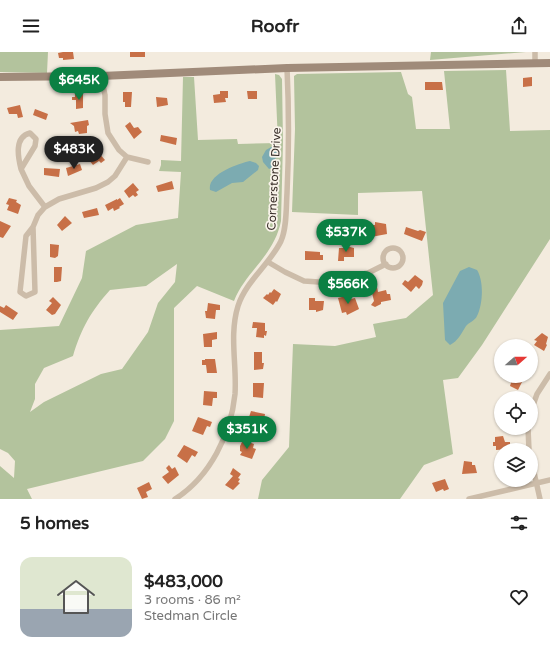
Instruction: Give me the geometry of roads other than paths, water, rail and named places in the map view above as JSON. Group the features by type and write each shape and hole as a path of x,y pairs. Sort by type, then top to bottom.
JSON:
{"main road":[{"path":"0,77 101,76 287,68 550,63"}],"street":[{"path":"535,52 535,63"},
{"name":"Cornerstone Drive","path":"175,499 184,493 201,476 217,453 229,425 235,394 234,336 238,306 248,287 268,262 281,240 285,226 289,153 287,68"},
{"path":"101,76 105,95 105,114 108,132 119,150 127,157 148,162"},
{"path":"22,169 35,146 36,139 30,133 24,135 20,140 18,157 22,169 29,186 45,207"},
{"path":"33,227 35,292 26,296 20,292 26,236 33,227 38,215 45,207 59,199 96,188 108,182 127,157"},
{"path":"268,262 304,281 319,282 368,273 386,264"},
{"path":"538,392 550,374"},
{"path":"538,483 550,480"},
{"path":"469,499 519,487"},
{"path":"537,487 540,499"}],"water":[{"path":"273,146 276,147 279,154 275,159 274,167 269,169 263,162 262,157 266,150"},
{"path":"250,161 259,166 258,170 243,182 232,183 216,192 210,190 210,184 218,175 231,167"},
{"path":"469,267 477,270 481,280 481,305 476,318 467,325 457,339 450,345 445,340 443,303 460,271"}]}
